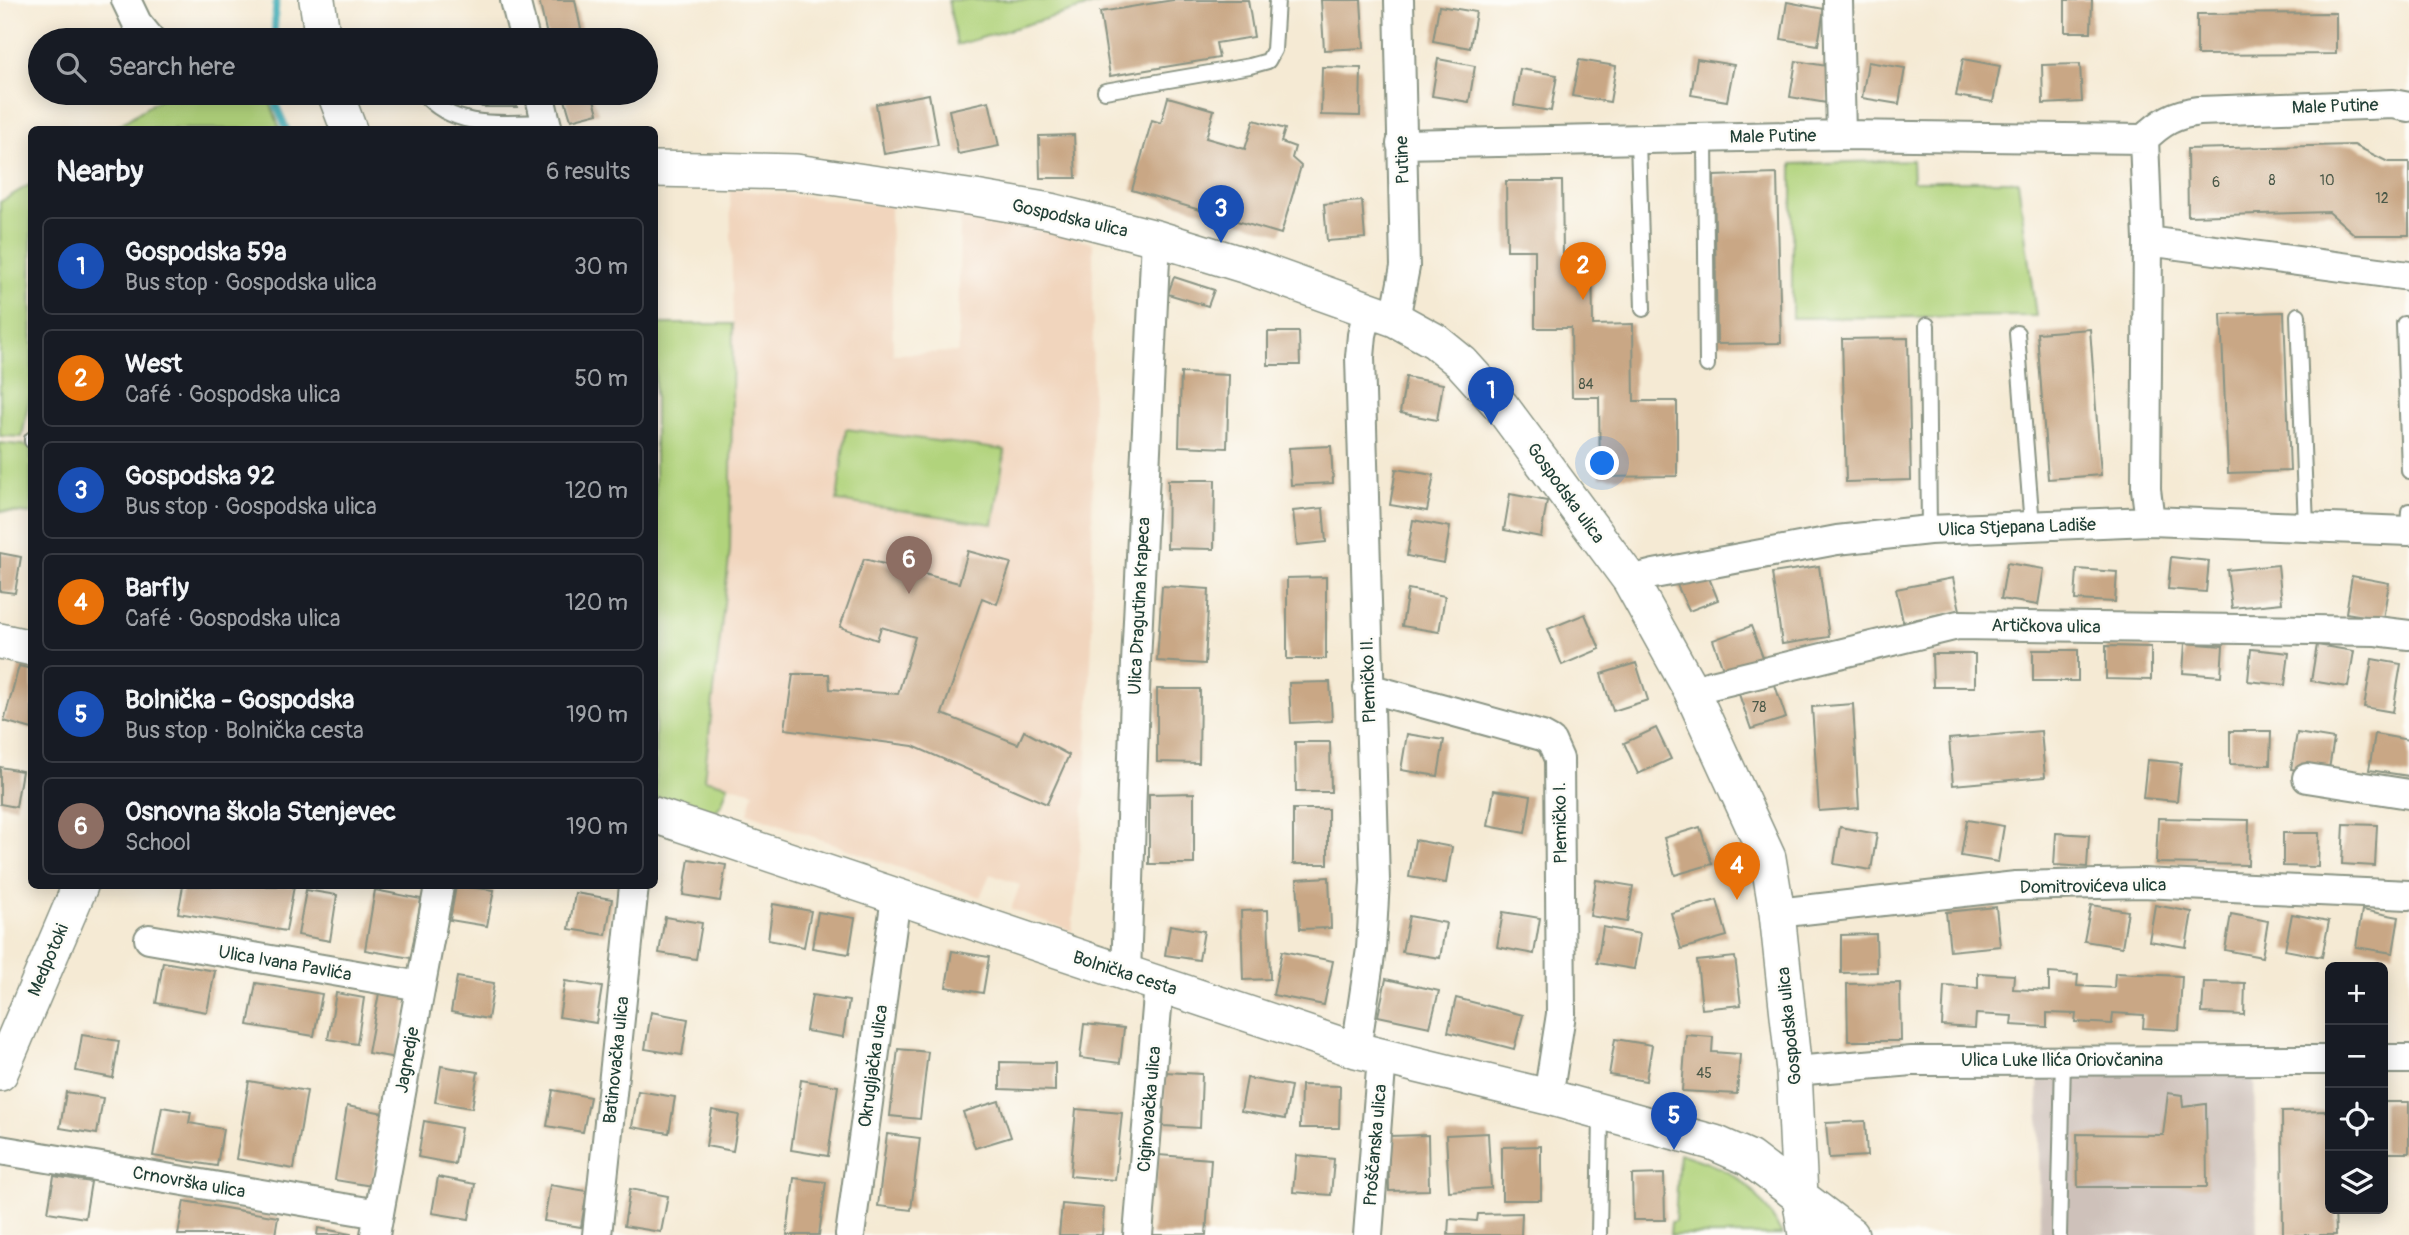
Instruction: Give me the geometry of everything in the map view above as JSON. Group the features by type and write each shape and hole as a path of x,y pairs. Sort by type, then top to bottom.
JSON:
{"street":[{"path":"125,0 141,28"},
{"path":"317,0 321,28"},
{"path":"515,0 522,28"},
{"name":"Putine","path":"1382,315 1405,267 1399,0"},
{"path":"1838,0 1841,135"},
{"name":"Male Putine","path":"1401,144 1841,135 2144,139 2159,124 2179,113 2392,104 2409,107"},
{"path":"340,105 347,126"},
{"path":"542,105 547,126"},
{"path":"2144,139 2148,241 2147,489 2150,522"},
{"name":"Gospodska ulica","path":"658,169 796,172 1050,211 1156,238 1247,266 1382,315 1435,341 1462,363 1501,406 1630,580 1691,690 1768,858 1777,913 1794,1071 1800,1196 1806,1235"},
{"name":"Ulica Dragutina Krapeca","path":"1126,974 1136,663 1156,238"},
{"path":"2148,241 2409,276"},
{"name":"Plemičko II.","path":"1369,1053 1374,881 1360,357 1362,335 1382,315"},
{"name":"Ulica Stjepana Ladiše","path":"1630,580 1654,573 1837,540 1929,530 2150,522 2306,527 2409,524"},
{"name":"Artičkova ulica","path":"1691,690 1958,625 2376,631 2409,635"},
{"name":"Plemičko I.","path":"1368,688 1542,736 1551,741 1559,759 1561,1014 1548,1097"},
{"path":"2307,778 2409,794"},
{"name":"Bolnička cesta","path":"658,816 1369,1053 1548,1097 1736,1151 1851,1235"},
{"name":"Domitrovićeva ulica","path":"1777,913 2016,886 2114,883 2409,895"},
{"name":"Medpotoki","path":"0,1073 79,889"},
{"name":"Jagnedje","path":"377,1224 438,889"},
{"name":"Batinovačka ulica","path":"597,1235 634,889"},
{"name":"Okrugljačka ulica","path":"850,1235 895,897"},
{"name":"Ulica Ivana Pavlića","path":"149,939 420,986"},
{"name":"Ciginovačka ulica","path":"1138,1235 1160,984"},
{"name":"Proščanska ulica","path":"1368,1235 1369,1053"},
{"path":"2388,1059 2409,1059"},
{"name":"Ulica Luke Ilića Oriovčanina","path":"1794,1071 1912,1061 2325,1060"},
{"name":"Crnovrška ulica","path":"0,1150 377,1224"}],"lane":[{"path":"1105,91 1268,61 1274,50 1277,0"},
{"path":"437,105 456,117 483,123 547,126"},
{"path":"1705,137 1707,365"},
{"path":"1638,139 1643,309"},
{"path":"2298,315 2306,527"},
{"path":"2404,324 2409,471"},
{"path":"1927,325 1929,530"},
{"path":"2017,334 2032,526"},
{"path":"2059,1235 2063,1060"},
{"path":"1599,1235 1601,1112"}],"shaded area":[{"path":"730,189 890,206 893,354 958,352 960,216 1093,243 1092,639 1085,796 1072,931 1011,909 1020,885 990,874 980,897 748,813 754,792 704,779 730,550 733,324"},
{"path":"2254,1070 2257,1235 2040,1235 2038,1074"}],"green space":[{"path":"948,0 1110,0 957,45"},
{"path":"150,105 271,105 279,126 118,126"},
{"path":"1912,160 1913,181 2018,181 2036,316 1792,318 1792,164"},
{"path":"28,186 28,405 22,437 0,436 0,202"},
{"path":"658,324 733,324 730,550 704,779 728,785 716,811 695,810 658,798"},
{"path":"846,429 1005,450 993,524 837,501"},
{"path":"0,443 28,446 28,514 0,511"},
{"path":"1679,1153 1714,1166 1741,1181 1763,1203 1782,1235 1670,1235 1671,1222 1675,1221"}],"building":[{"path":"539,0 575,0 581,28 545,28"},
{"path":"1173,0 1248,0 1254,37 1216,43 1219,58 1110,76 1100,12"},
{"path":"1321,0 1361,0 1364,48 1324,50"},
{"path":"2065,0 2092,0 2091,32 2065,32"},
{"path":"1787,2 1824,9 1818,45 1781,39"},
{"path":"1439,6 1476,12 1470,48 1433,41"},
{"path":"2336,13 2336,54 2197,55 2197,14"},
{"path":"1438,59 1475,66 1469,102 1432,96"},
{"path":"1697,59 1734,65 1727,101 1691,95"},
{"path":"1963,59 2000,66 1993,102 1956,96"},
{"path":"1579,60 1616,66 1610,102 1572,96"},
{"path":"1796,61 1833,67 1827,103 1790,97"},
{"path":"1868,62 1905,68 1899,104 1862,98"},
{"path":"2080,64 2082,102 2043,104 2042,65"},
{"path":"1322,67 1361,68 1360,116 1321,115"},
{"path":"1520,69 1557,75 1551,111 1514,105"},
{"path":"929,94 938,145 884,154 876,104"},
{"path":"1168,97 1214,110 1206,138 1245,149 1254,120 1285,129 1281,142 1295,147 1292,158 1301,166 1281,234 1132,190 1152,120 1161,123"},
{"path":"989,101 999,146 958,154 949,110"},
{"path":"478,105 517,107 482,107"},
{"path":"567,105 596,105 598,113 571,120"},
{"path":"1074,135 1076,178 1040,178 1039,136"},
{"path":"2354,145 2388,162 2409,162 2409,235 2355,235 2329,212 2188,216 2187,149"},
{"path":"1777,174 1781,343 1717,344 1714,176"},
{"path":"1506,181 1562,181 1563,254 1592,254 1593,325 1633,324 1634,401 1677,401 1677,476 1600,477 1599,397 1572,397 1571,328 1535,328 1535,250 1507,250"},
{"path":"1362,201 1365,238 1327,241 1324,204"},
{"path":"1174,277 1214,290 1208,306 1168,294"},
{"path":"2284,312 2290,471 2228,473 2221,314"},
{"path":"2090,329 2101,475 2048,479 2037,333"},
{"path":"1268,332 1299,332 1300,365 1268,365"},
{"path":"1908,338 1911,480 1846,482 1842,339"},
{"path":"1181,373 1229,375 1227,448 1179,446"},
{"path":"1406,377 1443,384 1437,420 1400,413"},
{"path":"1331,446 1333,483 1291,485 1289,448"},
{"path":"1396,469 1434,475 1427,511 1390,505"},
{"path":"1168,480 1215,480 1214,549 1167,548"},
{"path":"1510,494 1547,501 1541,537 1504,530"},
{"path":"1323,508 1326,542 1297,545 1293,511"},
{"path":"1413,520 1450,527 1444,563 1407,556"},
{"path":"968,551 1011,563 997,604 982,598 942,714 1018,744 1024,731 1069,755 1047,804 913,746 785,729 793,674 829,674 830,689 898,694 915,637 881,627 877,640 840,627 864,559 959,583"},
{"path":"0,553 21,557 15,593 0,591"},
{"path":"2171,557 2209,561 2206,592 2168,589"},
{"path":"2007,563 2044,569 2038,605 2001,599"},
{"path":"2278,565 2282,603 2232,608 2227,570"},
{"path":"1819,566 1829,637 1782,644 1772,573"},
{"path":"2077,569 2117,572 2115,602 2075,600"},
{"path":"1707,573 1718,600 1689,611 1677,585"},
{"path":"2352,576 2389,583 2383,619 2346,613"},
{"path":"1326,577 1326,659 1287,659 1287,578"},
{"path":"1953,578 1960,610 1903,622 1896,589"},
{"path":"1162,586 1209,589 1205,664 1157,661"},
{"path":"1408,589 1445,596 1439,632 1402,626"},
{"path":"1585,614 1600,649 1562,665 1548,629"},
{"path":"1751,626 1764,660 1725,674 1713,640"},
{"path":"2185,643 2223,646 2221,676 2183,673"},
{"path":"2317,645 2354,651 2348,687 2311,681"},
{"path":"2106,646 2151,647 2151,680 2106,679"},
{"path":"2251,649 2289,653 2285,685 2248,681"},
{"path":"2033,650 2078,650 2078,681 2033,681"},
{"path":"1932,654 1975,654 1975,687 1933,687"},
{"path":"2372,659 2401,664 2393,712 2364,707"},
{"path":"1636,663 1648,700 1613,711 1601,674"},
{"path":"19,666 28,668 28,728 4,721"},
{"path":"1330,682 1332,721 1291,723 1289,683"},
{"path":"1774,682 1786,718 1751,729 1739,694"},
{"path":"1157,689 1200,689 1199,763 1157,762"},
{"path":"1853,704 1859,808 1819,811 1812,707"},
{"path":"1656,728 1671,759 1638,774 1624,743"},
{"path":"2041,731 2045,777 1953,785 1949,739"},
{"path":"2230,731 2271,731 2270,765 2230,764"},
{"path":"2297,733 2334,739 2328,775 2291,769"},
{"path":"1407,734 1444,740 1438,776 1401,770"},
{"path":"2375,734 2409,740 2409,776 2369,770"},
{"path":"1295,742 1330,742 1331,792 1296,792"},
{"path":"2147,760 2181,763 2177,801 2143,798"},
{"path":"0,767 22,771 16,807 0,804"},
{"path":"1494,790 1531,796 1525,833 1488,826"},
{"path":"1194,793 1194,864 1149,864 1149,794"},
{"path":"1293,809 1328,809 1328,864 1293,864"},
{"path":"2158,818 2249,820 2248,865 2156,863"},
{"path":"1967,820 2004,826 1998,862 1961,856"},
{"path":"2344,824 2377,825 2375,866 2342,864"},
{"path":"1700,827 1712,864 1675,875 1664,838"},
{"path":"1840,827 1877,834 1871,870 1834,864"},
{"path":"2056,833 2089,835 2087,867 2054,865"},
{"path":"2283,833 2319,833 2318,867 2283,866"},
{"path":"1415,840 1452,847 1446,883 1409,877"},
{"path":"689,859 726,865 720,901 683,895"},
{"path":"1329,877 1331,928 1300,929 1297,879"},
{"path":"1596,880 1633,886 1627,922 1590,916"},
{"path":"182,889 293,889 286,931 178,913"},
{"path":"455,889 494,890 487,926 450,920"},
{"path":"306,890 337,895 330,941 298,935"},
{"path":"375,890 421,899 411,958 365,950"},
{"path":"575,893 612,899 606,935 569,929"},
{"path":"1717,900 1727,936 1681,949 1671,913"},
{"path":"773,904 811,911 804,947 768,940"},
{"path":"2091,905 2128,911 2122,947 2084,941"},
{"path":"2155,905 2192,912 2186,947 2149,941"},
{"path":"1996,907 2000,946 1950,951 1946,912"},
{"path":"1268,910 1270,979 1243,980 1241,911"},
{"path":"2362,910 2399,917 2393,953 2356,947"},
{"path":"818,912 855,918 849,954 812,948"},
{"path":"1503,912 1540,918 1534,954 1497,947"},
{"path":"2231,914 2268,921 2262,957 2225,950"},
{"path":"2292,914 2329,921 2322,957 2285,950"},
{"path":"1409,916 1446,923 1440,958 1402,952"},
{"path":"665,917 702,923 696,959 659,953"},
{"path":"1170,925 1204,931 1199,960 1165,955"},
{"path":"1603,927 1640,934 1634,969 1597,963"},
{"path":"1876,934 1877,972 1841,973 1841,935"},
{"path":"952,951 989,957 983,993 946,987"},
{"path":"1282,951 1333,961 1324,1005 1273,995"},
{"path":"1735,957 1741,1005 1702,1009 1697,961"},
{"path":"163,962 215,971 207,1012 156,1003"},
{"path":"1978,973 2014,975 2013,989 2049,991 2049,973 2078,975 2077,986 2114,988 2115,973 2182,976 2179,1030 2143,1028 2144,1015 2113,1013 2112,1024 2075,1022 2076,1014 2047,1013 2047,1027 2011,1025 2012,1016 1976,1014 1975,1028 1942,1026 1944,986 1978,988"},
{"path":"457,977 494,983 488,1019 451,1012"},
{"path":"1386,979 1439,991 1430,1027 1378,1016"},
{"path":"565,981 602,987 596,1023 559,1017"},
{"path":"2204,982 2245,983 2244,1015 2202,1013"},
{"path":"256,983 322,994 314,1036 248,1025"},
{"path":"1900,983 1901,1041 1848,1041 1847,984"},
{"path":"336,993 364,998 357,1044 328,1039"},
{"path":"379,993 407,997 396,1058 368,1053"},
{"path":"812,995 849,1001 843,1037 806,1031"},
{"path":"1456,998 1523,1015 1514,1049 1448,1032"},
{"path":"651,1012 688,1019 682,1055 645,1049"},
{"path":"1084,1024 1124,1028 1120,1063 1080,1058"},
{"path":"82,1035 119,1041 113,1078 76,1071"},
{"path":"1686,1035 1713,1037 1712,1052 1740,1054 1737,1094 1682,1091"},
{"path":"1615,1039 1652,1045 1646,1081 1609,1075"},
{"path":"898,1049 928,1052 920,1119 890,1116"},
{"path":"1000,1062 1055,1063 1055,1091 1000,1089"},
{"path":"441,1066 478,1072 472,1108 435,1102"},
{"path":"1165,1072 1202,1074 1200,1128 1163,1126"},
{"path":"1247,1078 1291,1086 1285,1119 1241,1111"},
{"path":"801,1080 838,1086 828,1156 791,1150"},
{"path":"249,1081 307,1091 294,1169 236,1159"},
{"path":"1301,1085 1340,1086 1339,1128 1300,1128"},
{"path":"553,1090 590,1097 583,1132 547,1126"},
{"path":"638,1091 675,1097 669,1133 632,1127"},
{"path":"66,1092 103,1098 97,1134 60,1128"},
{"path":"2168,1093 2182,1095 2183,1107 2206,1104 2207,1187 2078,1187 2077,1134 2163,1135"},
{"path":"999,1101 1011,1137 975,1148 963,1112"},
{"path":"2388,1102 2409,1102 2409,1153 2388,1153"},
{"path":"347,1106 384,1113 372,1186 335,1180"},
{"path":"162,1107 191,1112 189,1123 223,1129 217,1166 153,1156"},
{"path":"1076,1109 1122,1113 1115,1180 1070,1176"},
{"path":"712,1110 739,1115 733,1151 706,1146"},
{"path":"2325,1111 2325,1214 2335,1214 2336,1235 2283,1235 2282,1112"},
{"path":"424,1121 461,1128 455,1164 418,1157"},
{"path":"1865,1121 1867,1156 1829,1158 1826,1123"},
{"path":"1488,1133 1491,1188 1449,1191 1446,1135"},
{"path":"887,1134 920,1138 911,1210 878,1206"},
{"path":"1428,1135 1429,1190 1389,1191 1388,1136"},
{"path":"1541,1146 1541,1200 1502,1200 1502,1147"},
{"path":"1158,1155 1211,1159 1206,1235 1152,1235"},
{"path":"1296,1155 1334,1159 1331,1195 1293,1192"},
{"path":"1664,1174 1665,1220 1633,1220 1632,1175"},
{"path":"54,1176 91,1182 85,1218 48,1212"},
{"path":"438,1177 475,1184 469,1219 432,1213"},
{"path":"794,1178 826,1182 819,1235 787,1235"},
{"path":"550,1185 587,1191 581,1227 544,1221"},
{"path":"630,1189 668,1196 661,1232 624,1226"},
{"path":"184,1201 278,1217 275,1235 178,1235"},
{"path":"1062,1204 1104,1208 1102,1235 1059,1235"},
{"path":"1522,1213 1521,1235 1448,1235 1449,1219 1477,1221 1478,1214"},
{"path":"318,1228 351,1234 351,1235 317,1235"}],"waterway":[{"path":"275,28 276,0"},
{"path":"277,105 285,126"}],"place":[{"name":"Gospodska 92","path":"1221,243"},
{"name":"West","path":"1583,300"},
{"name":"Gospodska 59a","path":"1491,425"},
{"name":"Osnovna škola Stenjevec","path":"909,594"},
{"name":"Barfly","path":"1737,900"},
{"name":"Bolnička - Gospodska","path":"1674,1150"}]}
